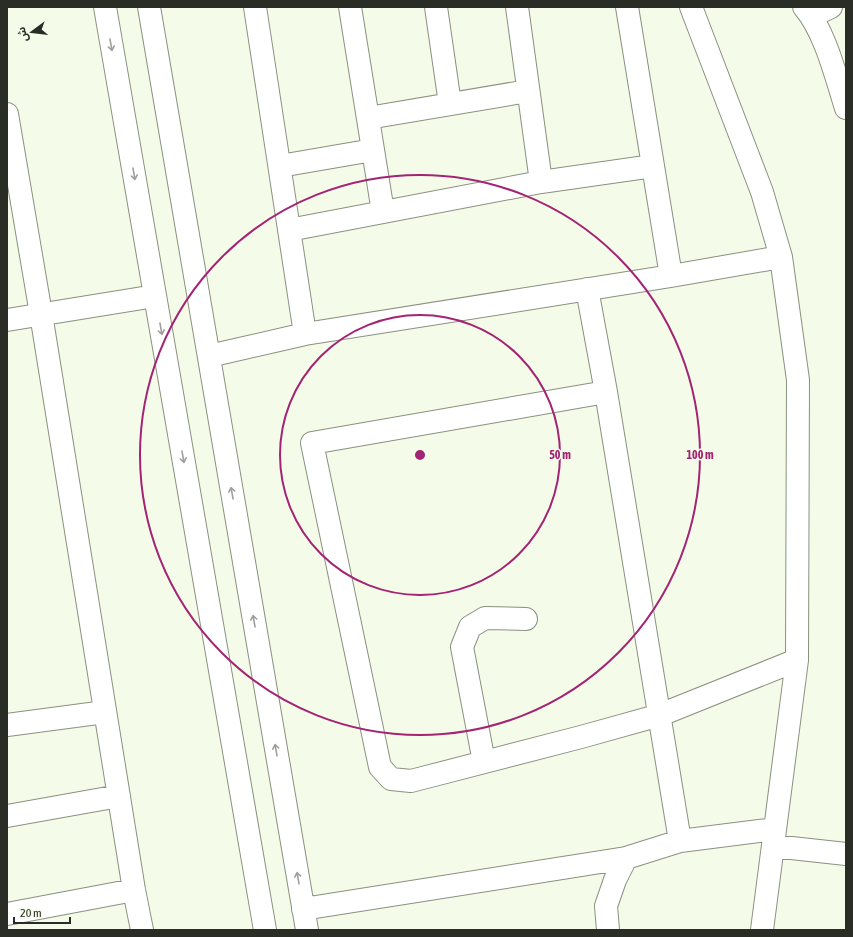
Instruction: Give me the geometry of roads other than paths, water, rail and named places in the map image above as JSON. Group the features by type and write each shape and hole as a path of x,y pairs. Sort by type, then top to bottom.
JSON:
{"street":[{"path":"105,7 265,930"},
{"path":"148,7 305,920 626,858 680,841 774,838 846,854"},
{"path":"255,7 305,334"},
{"path":"350,7 383,212"},
{"path":"436,7 450,104"},
{"path":"517,7 541,182"},
{"path":"627,7 671,276"},
{"path":"691,7 762,192 781,257 798,380 797,660 762,930"},
{"path":"816,10 846,108"},
{"path":"368,118 528,91"},
{"path":"7,114 41,314 134,890 142,930"},
{"path":"280,166 373,150"},
{"path":"289,230 541,182 653,166"},
{"path":"209,356 305,334 781,257"},
{"path":"587,289 606,392 680,841"},
{"path":"7,320 155,296"},
{"path":"606,392 312,443 380,767 391,779 411,780 484,762 660,715 797,660"},
{"path":"484,762 462,647 470,627 485,618 526,619"},
{"path":"7,725 105,712"},
{"path":"7,816 119,796"},
{"path":"608,930 606,906 615,880 626,858"},
{"path":"19,918 134,890"}]}
